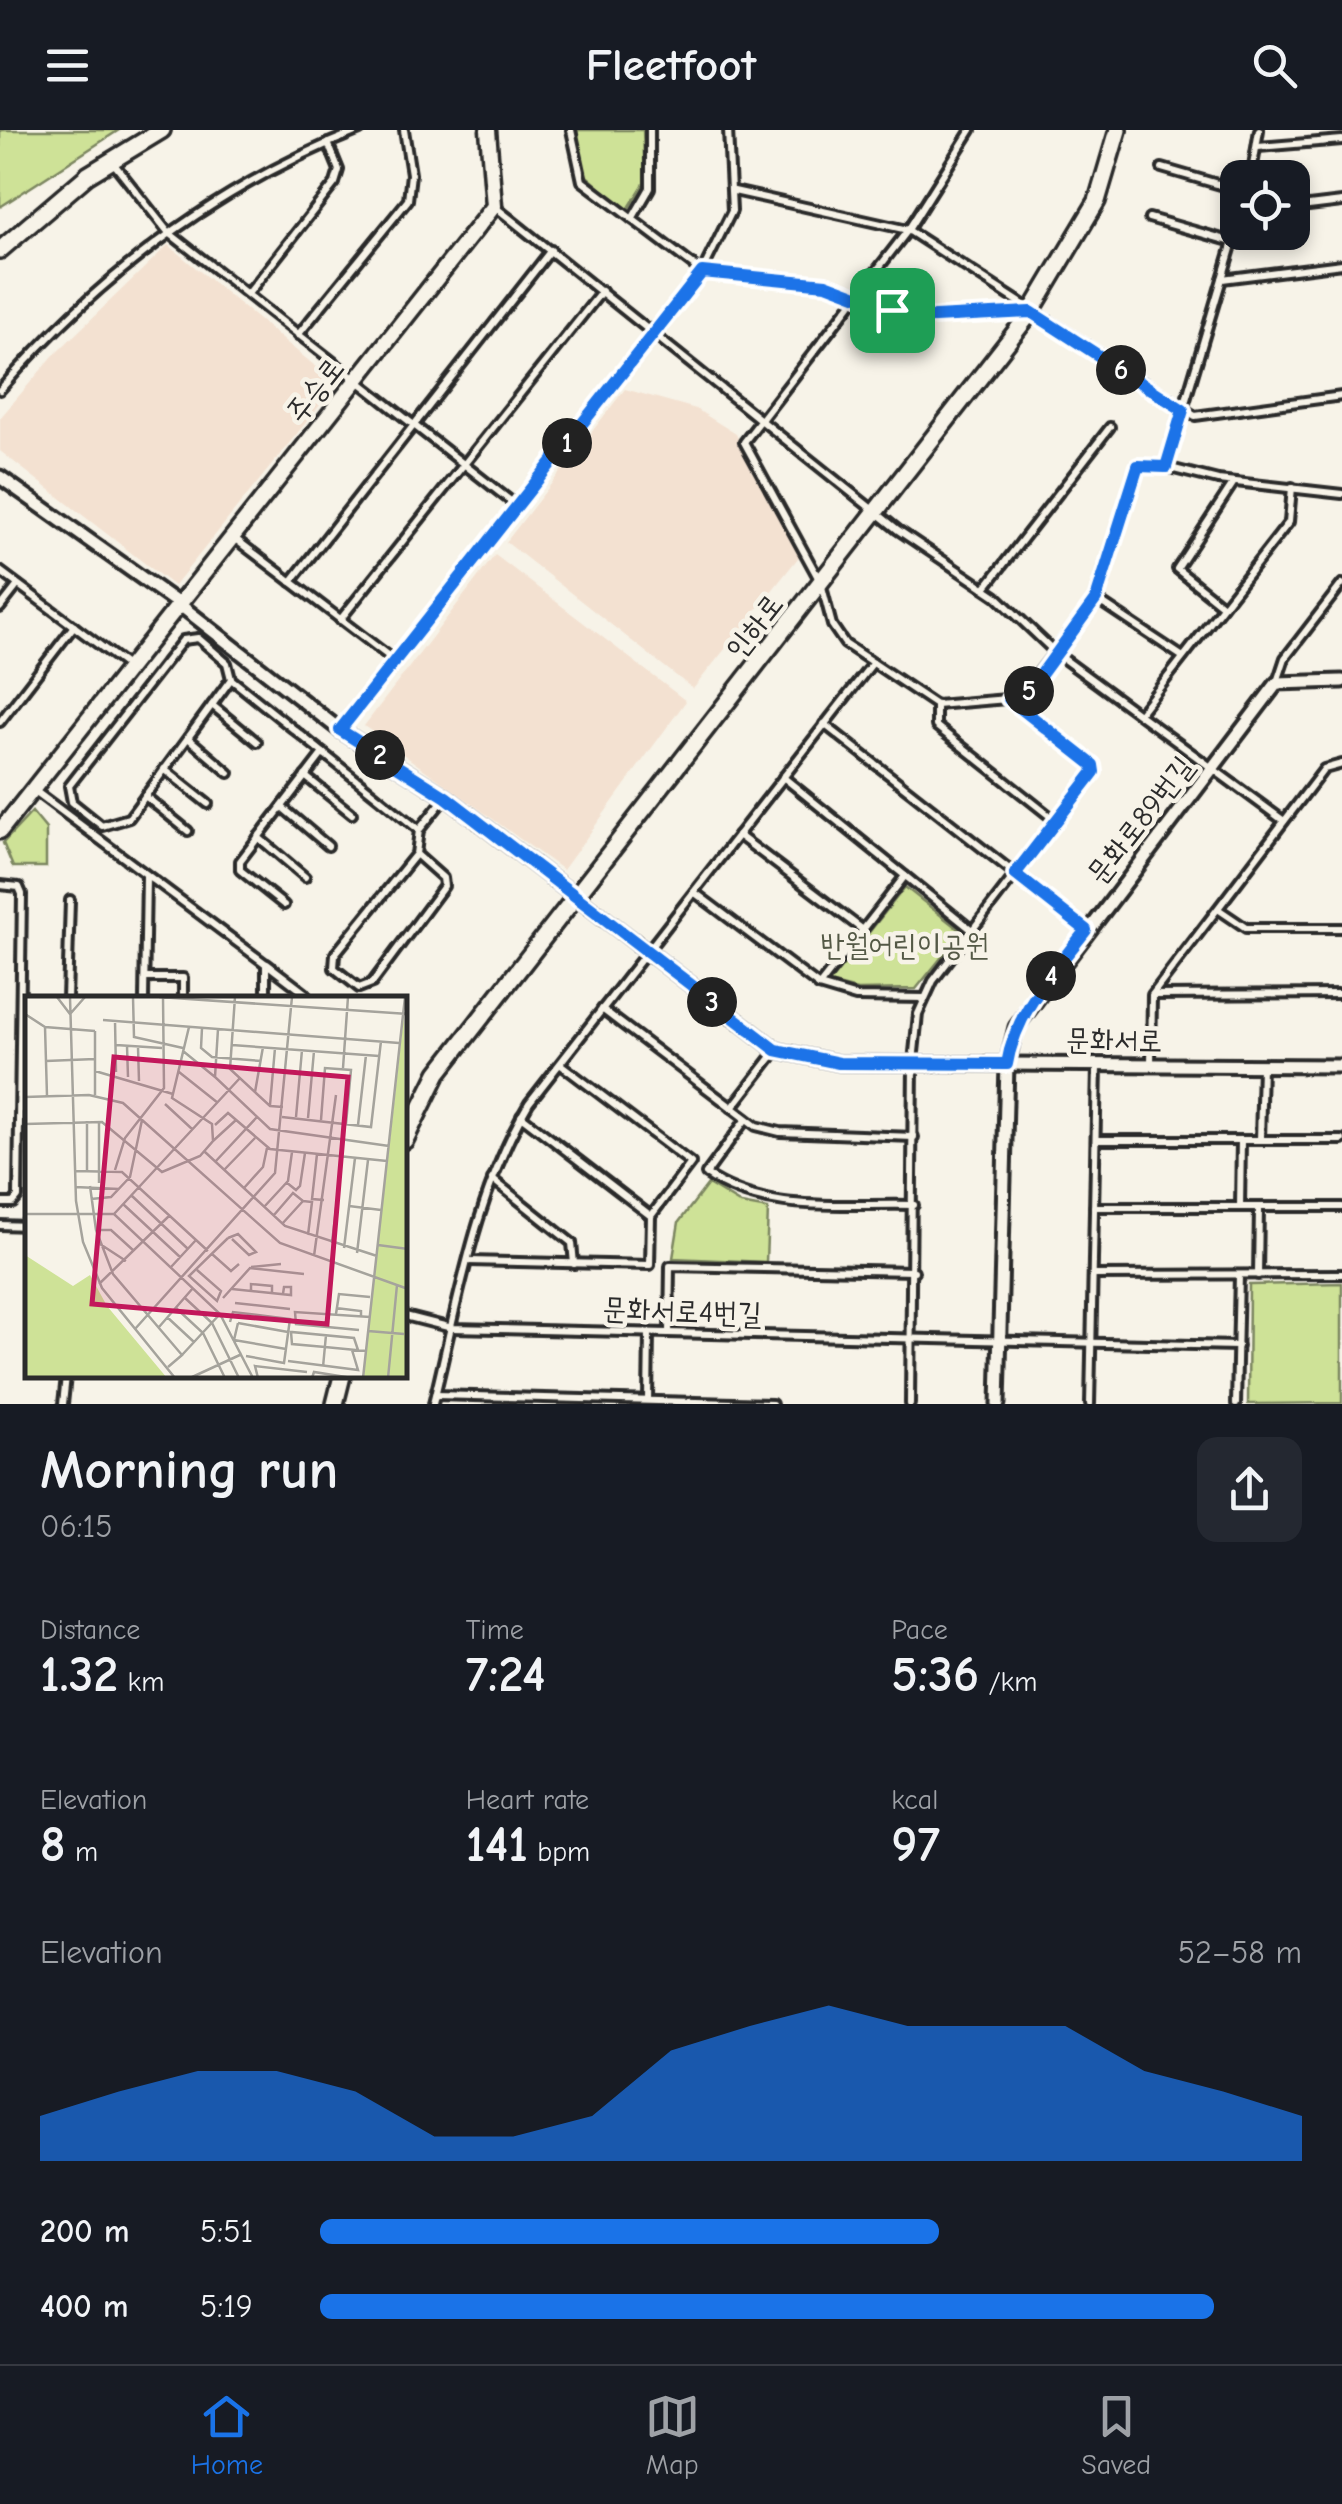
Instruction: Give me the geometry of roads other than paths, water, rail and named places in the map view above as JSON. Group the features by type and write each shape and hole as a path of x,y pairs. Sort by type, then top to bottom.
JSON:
{"main road":[{"path":"0,250 111,159 162,130"},
{"name":"인하로","path":"408,1127 438,1074 1031,312 1097,201 1118,130"},
{"path":"335,1404 341,1379"}],"street":[{"path":"488,130 494,206"},
{"name":"주승로","path":"2,825 35,790 494,206"},
{"name":"문화서로","path":"0,477 180,605 340,730 446,797 776,1050 839,1063 1342,1066"},
{"path":"1277,683 1342,681"},
{"name":"문화로89번길","path":"998,1404 1007,1064 1016,1027 1026,1008 1277,683"}],"lane":[{"path":"0,390 108,278 168,232 239,186 360,130"},
{"path":"298,335 408,200 411,174 404,130"},
{"path":"572,130 582,181 702,272 826,284 859,293 916,318 1031,312"},
{"path":"632,219 650,188 650,130"},
{"path":"340,730 702,272 727,228 734,192 728,130"},
{"path":"971,130 908,230 744,442 821,583 832,625 845,644 936,706 1027,694 1096,599 1138,466 1342,494"},
{"path":"1255,160 1259,130"},
{"path":"1258,148 1342,140"},
{"path":"248,294 335,182 339,170 328,142"},
{"path":"111,159 168,232 517,506"},
{"path":"1162,168 1220,185"},
{"path":"734,192 908,230 1195,416 1342,396"},
{"path":"1310,206 1342,202"},
{"path":"494,206 878,510 898,530 985,588 1057,654 1284,822"},
{"path":"1149,218 1220,239"},
{"path":"291,582 551,250"},
{"path":"1166,467 1230,250"},
{"path":"1222,279 1342,264"},
{"path":"340,620 602,291"},
{"path":"985,588 1110,426"},
{"path":"1223,606 1177,568 1234,482"},
{"path":"1138,714 1288,522 1292,487"},
{"path":"234,538 395,662"},
{"path":"0,571 131,668"},
{"path":"0,608 18,584"},
{"path":"1277,683 1285,658 1342,584"},
{"path":"1096,599 1183,657"},
{"path":"0,722 74,626"},
{"path":"231,679 129,818 102,826 72,802 69,786 184,640 198,638 227,663 231,679 419,830"},
{"path":"433,1404 492,1178 522,1116 871,665"},
{"path":"910,1404 913,1062 924,998 1094,772 1093,765 1009,699"},
{"path":"212,705 257,742"},
{"path":"936,706 936,726 1056,821"},
{"path":"824,724 1086,930"},
{"path":"188,738 230,773"},
{"path":"284,905 240,870 240,861 323,753"},
{"path":"1151,1066 1152,995 1324,769 1342,764"},
{"path":"164,770 208,804"},
{"path":"306,776 352,814"},
{"path":"784,777 972,930"},
{"path":"35,790 305,996"},
{"path":"145,796 188,831"},
{"path":"416,854 443,878 444,886 372,983 359,988 334,968 335,954 416,854 419,830 446,797"},
{"path":"282,806 328,846"},
{"path":"738,834 863,930"},
{"path":"258,837 305,876"},
{"path":"144,996 146,875"},
{"path":"819,986 905,876"},
{"path":"0,885 19,887 22,894 18,1197 13,1204 0,1203"},
{"path":"694,892 819,986 856,997 924,998"},
{"path":"67,996 70,900"},
{"path":"1218,908 1246,928 1342,928"},
{"path":"266,964 266,996"},
{"path":"144,978 183,978 183,996"},
{"path":"1152,995 1342,994"},
{"path":"602,1009 746,1119 780,1132 914,1136"},
{"path":"732,1108 776,1050"},
{"path":"522,1116 651,1216 691,1163 560,1064"},
{"path":"1090,1404 1097,1065"},
{"path":"1260,1140 1262,1066"},
{"path":"746,1119 706,1174 735,1193 760,1200 914,1206"},
{"path":"1096,1140 1342,1140"},
{"path":"1240,1207 1241,1140"},
{"name":"문화서로4번길","path":"492,1178 572,1242 574,1264"},
{"path":"1094,1207 1342,1207"},
{"path":"1258,1274 1260,1207"},
{"name":"문화서로4번길","path":"469,1261 650,1265 651,1216"},
{"name":"문화서로4번길","path":"669,1333 670,1266 914,1271"},
{"path":"1092,1275 1342,1274"},
{"path":"1236,1404 1239,1275"},
{"name":"문화서로4번길","path":"408,1317 452,1328 1238,1346"},
{"path":"648,1400 649,1333"},
{"path":"64,1404 66,1379"},
{"path":"436,1394 772,1404"}],"park label":[{"name":"반월어린이공원","path":"905,945"}]}
